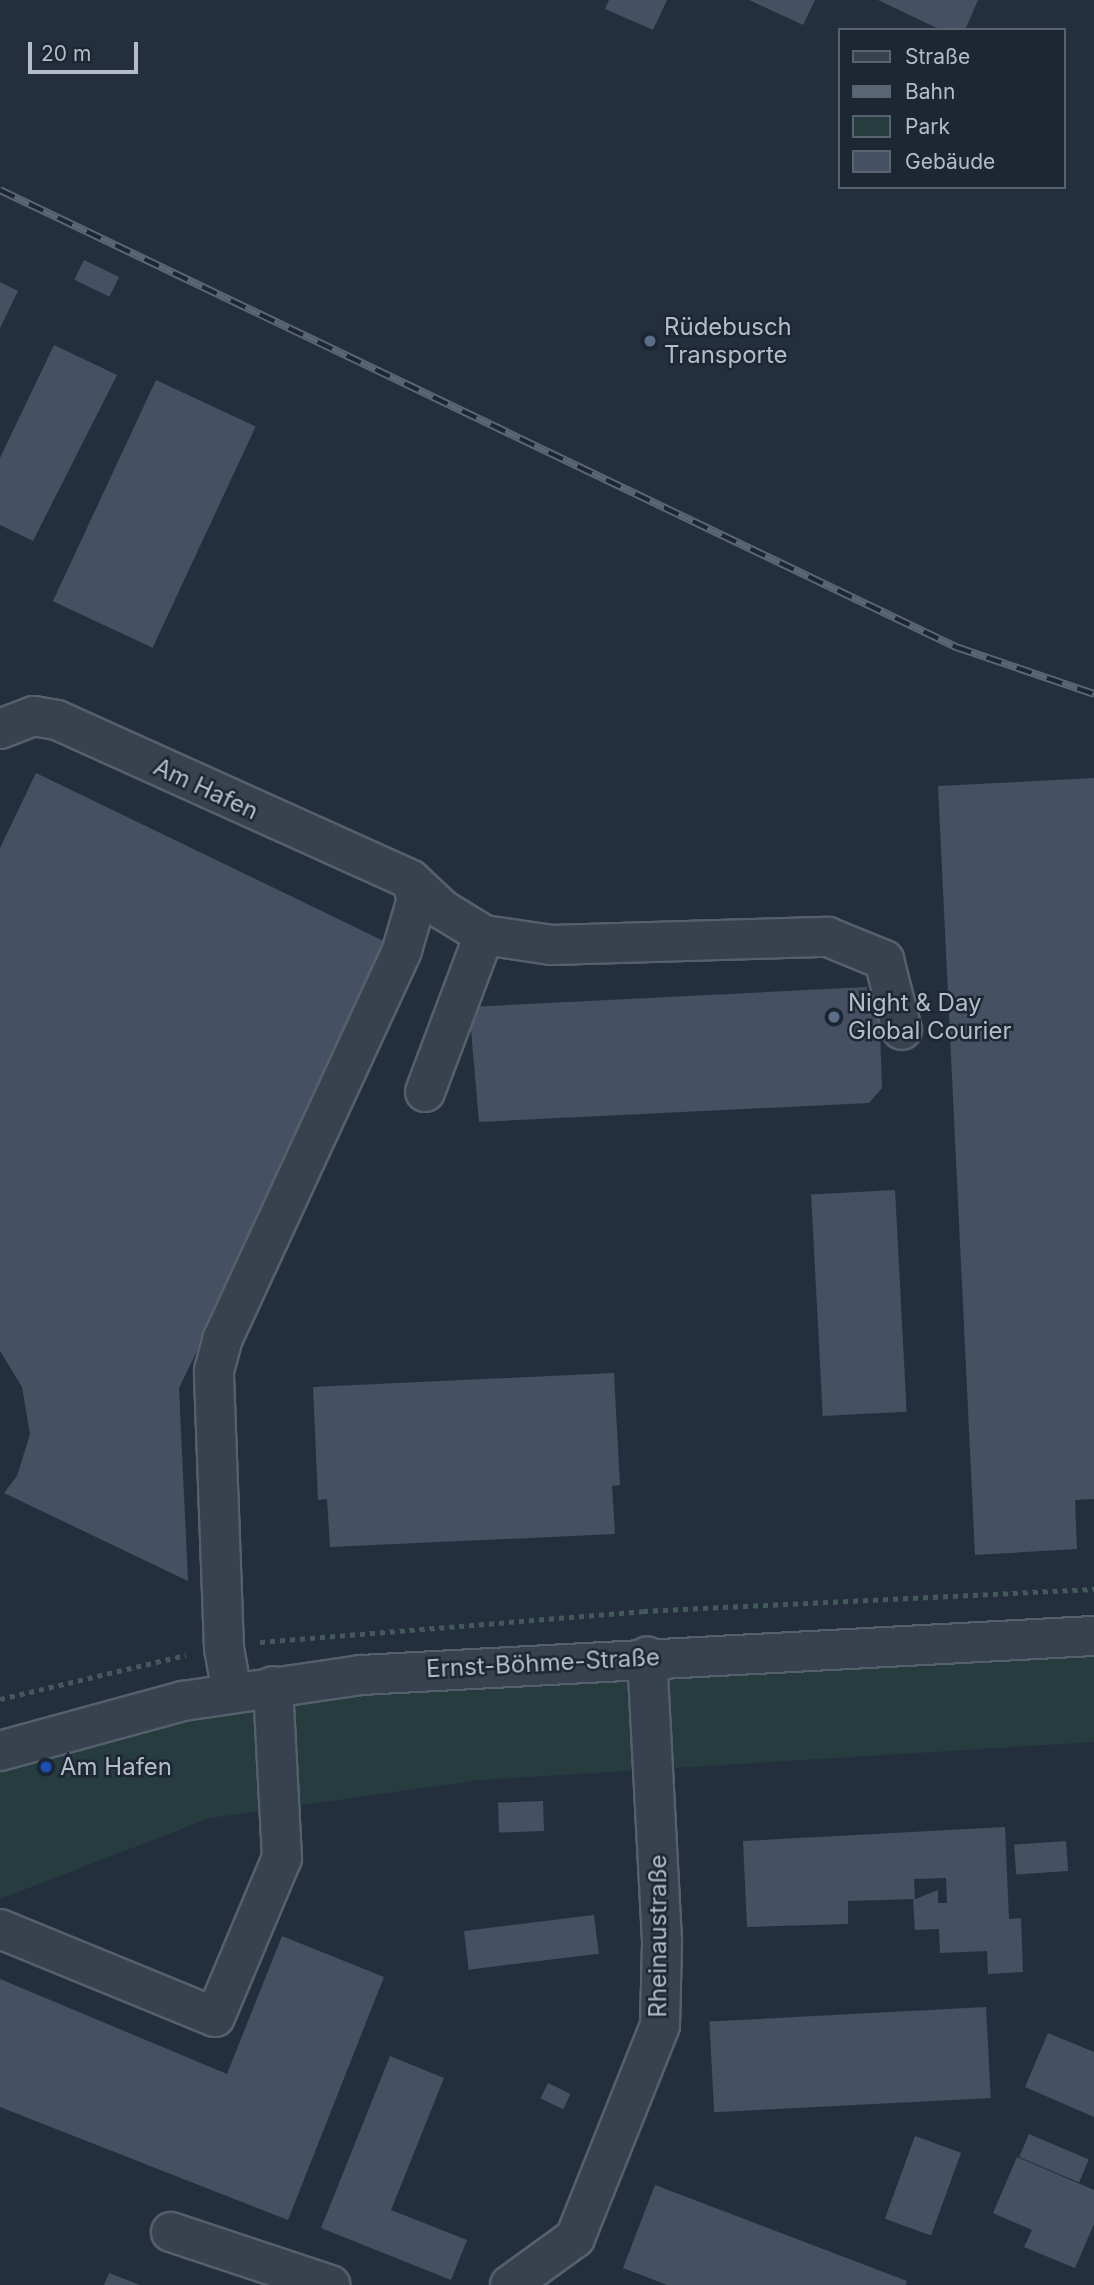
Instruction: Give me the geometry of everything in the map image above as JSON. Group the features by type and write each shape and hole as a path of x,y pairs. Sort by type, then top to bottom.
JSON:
{"street":[{"name":"Am Hafen","path":"0,730 34,716 57,720 411,880 443,910 484,935"},
{"path":"232,1693 224,1648 214,1371 223,1339 402,950 417,900 411,880"},
{"path":"425,1092 484,935 552,945 828,937 884,960 902,1030"},
{"name":"Ernst-Böhme-Straße","path":"0,1751 232,1693 273,1686 647,1656 1094,1636"},
{"name":"Rheinaustraße","path":"533,2279 575,2238 660,2025 662,1941 647,1656"},
{"path":"0,1929 215,2017 282,1858 273,1686"},
{"path":"171,2232 330,2285"}],"green space":[{"path":"1094,1638 1094,1742 480,1780 210,1818 0,1899 0,1755 286,1684"}],"building":[{"path":"609,0 667,0 653,30 605,9"},
{"path":"749,0 815,0 803,25"},
{"path":"878,0 978,0 966,28 937,28"},
{"path":"84,260 119,277 109,297 74,280"},
{"path":"0,282 18,291 0,328"},
{"path":"54,345 117,375 33,541 0,525 0,458"},
{"path":"156,380 256,426 153,648 53,601"},
{"path":"36,773 394,946 179,1388 188,1581 4,1493 17,1476 30,1434 22,1387 0,1351 0,848"},
{"path":"1094,778 1094,1499 1075,1500 1077,1549 975,1555 938,786"},
{"path":"867,987 867,1004 879,1005 882,1088 869,1103 479,1122 469,1007"},
{"path":"895,1190 907,1412 823,1416 811,1194"},
{"path":"614,1373 620,1485 612,1486 615,1534 330,1547 327,1499 318,1500 313,1387"},
{"path":"543,1801 544,1831 499,1833 498,1803"},
{"path":"1005,1827 1009,1919 1021,1918 1023,1972 988,1974 987,1951 940,1953 939,1929 915,1930 913,1900 938,1890 938,1903 947,1903 946,1878 914,1879 915,1899 848,1901 848,1924 747,1927 743,1841"},
{"path":"1066,1841 1068,1871 1016,1875 1014,1845"},
{"path":"594,1915 599,1954 469,1970 464,1931"},
{"path":"282,1936 384,1977 288,2220 0,2107 0,1979 227,2074"},
{"path":"986,2007 991,2098 714,2112 709,2021"},
{"path":"1048,2033 1094,2052 1094,2117 1025,2087"},
{"path":"390,2056 444,2078 391,2210 467,2240 451,2280 321,2228"},
{"path":"548,2083 570,2094 563,2109 541,2098"},
{"path":"1029,2134 1089,2159 1079,2182 1019,2157"},
{"path":"915,2136 961,2153 931,2235 885,2219"},
{"path":"1017,2157 1094,2190 1094,2224 1075,2268 1024,2247 1032,2230 993,2213"},
{"path":"655,2185 907,2281 906,2285 667,2285 623,2268"},
{"path":"109,2273 140,2285 104,2285"}],"railway":[{"path":"0,190 956,647 1094,694"}],"place":[{"name":"Rüdebusch Transporte","path":"650,341"},
{"name":"Night & Day Global Courier","path":"834,1017"},
{"name":"Am Hafen","path":"46,1767"}]}
